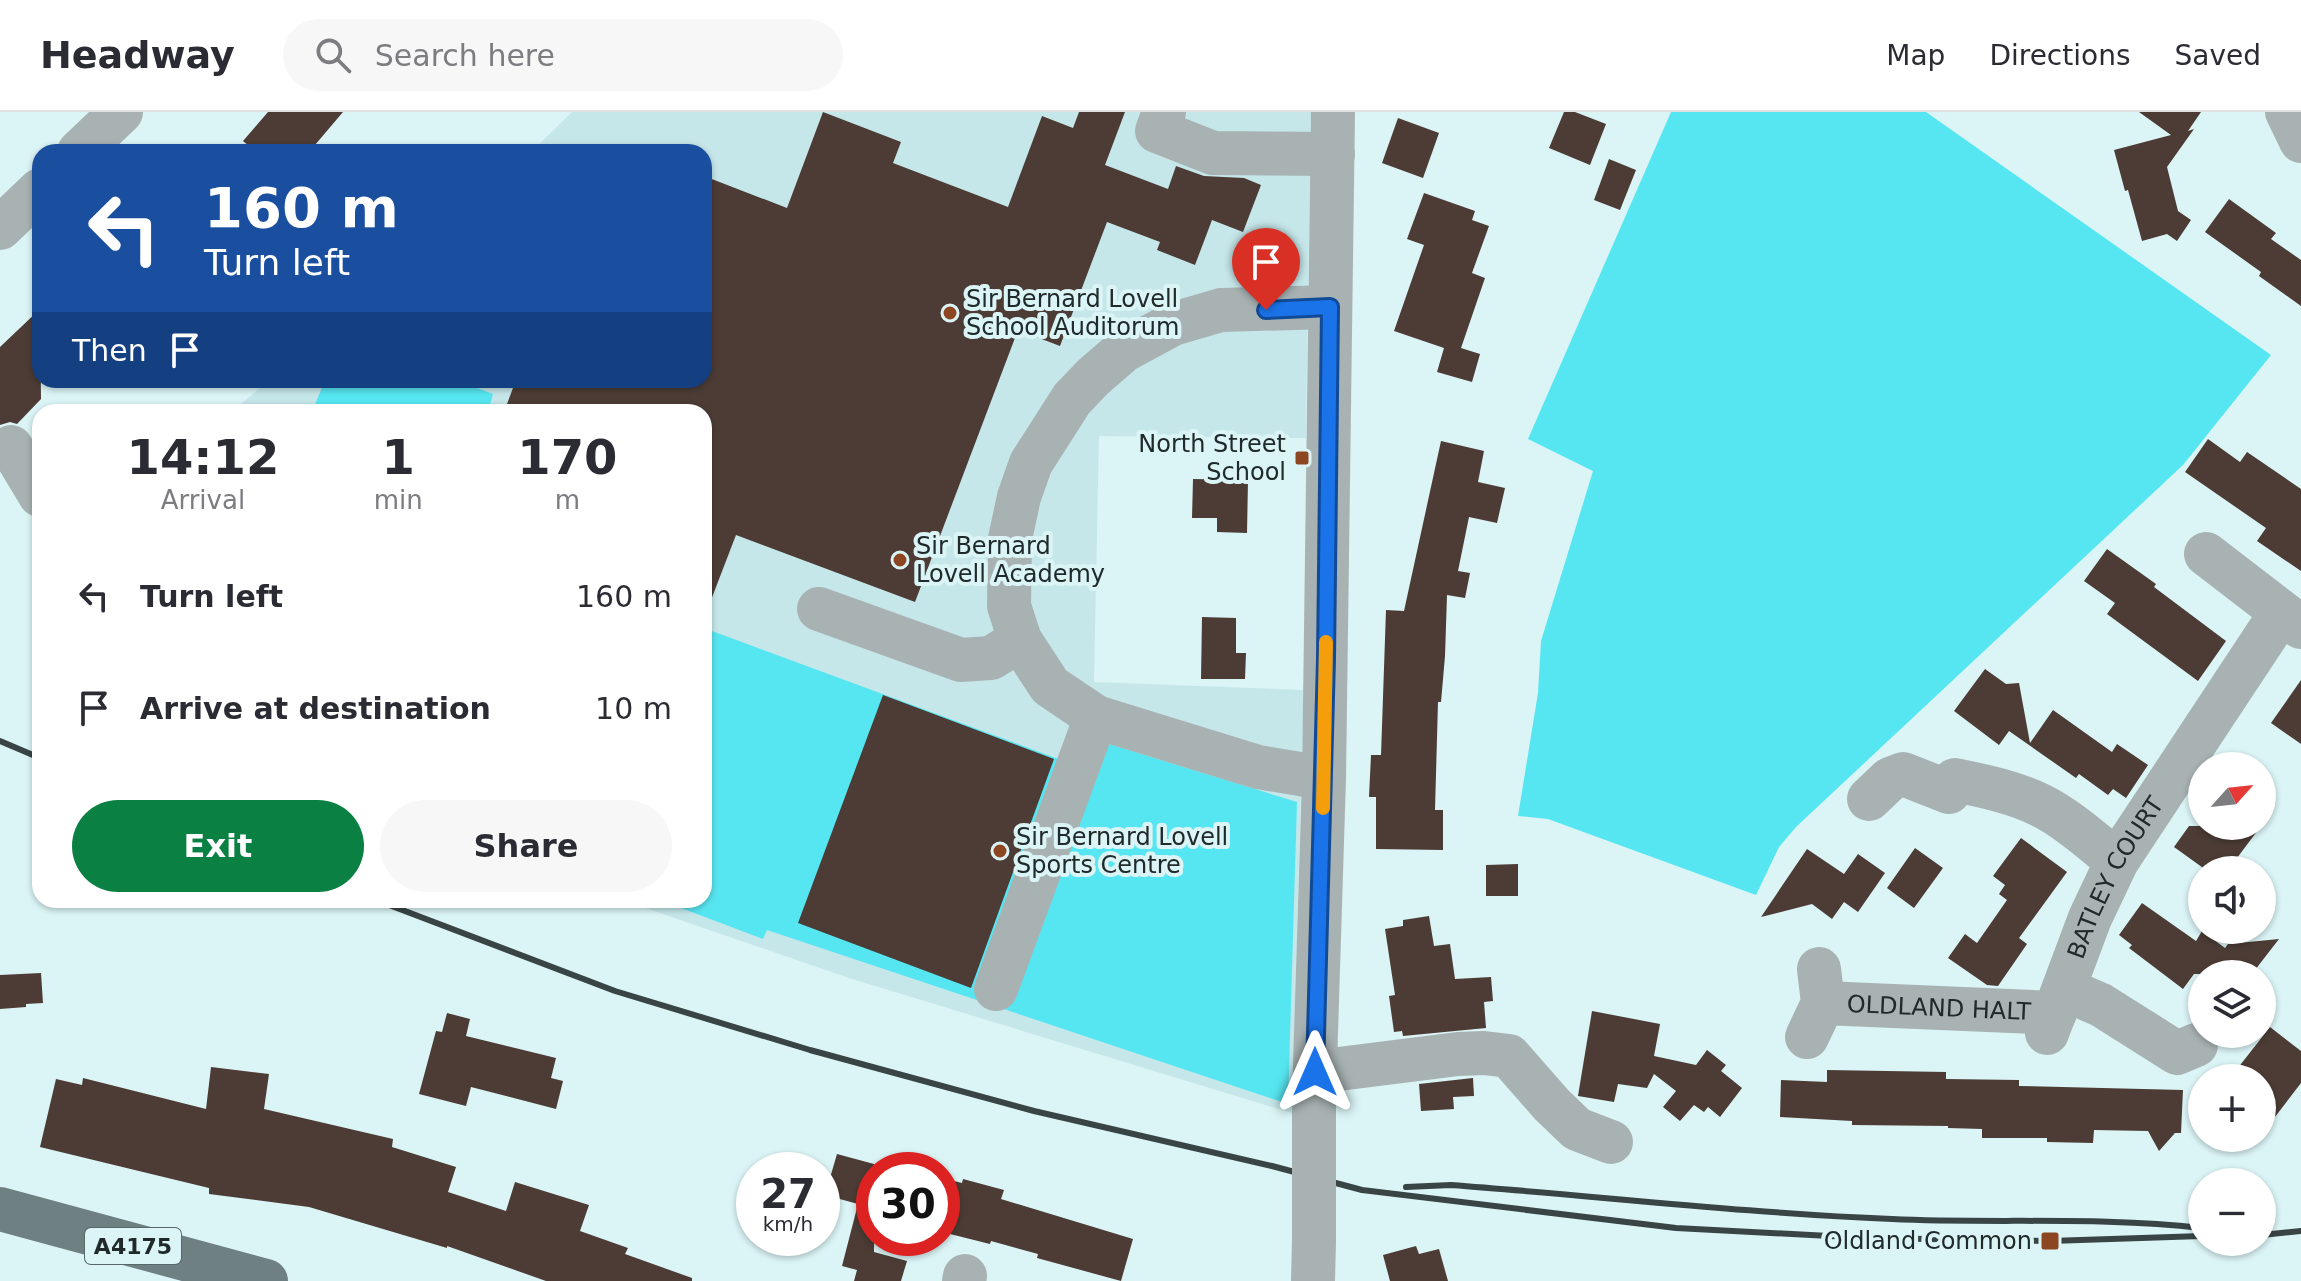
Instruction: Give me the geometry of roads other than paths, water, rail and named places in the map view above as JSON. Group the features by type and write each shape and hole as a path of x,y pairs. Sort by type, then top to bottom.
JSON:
{"main road":[{"name":"A4175","path":"0,1209 179,1270 266,1281"}],"street":[{"path":"87,144 121,112"},
{"path":"1164,112 1157,131 1213,153 1333,133 1330,451 1313,1261"},
{"path":"2287,112 2301,141"},
{"path":"0,228 32,198"},
{"path":"1324,778 1258,767 1096,717 1074,705 1050,686 1020,640 1009,606 1010,539 1019,497 1031,463 1050,430 1082,388 1123,351 1173,324 1221,310 1330,307"},
{"path":"11,447 26,495"},
{"name":"BATLEY COURT","path":"2189,1048 2177,1053 2101,1005 2055,1012 2090,918 2117,861 2291,620 2206,554"},
{"path":"819,609 961,660 991,658 1020,640"},
{"path":"996,989 1096,717"},
{"path":"1869,799 1890,779 1903,774 2000,789 2041,805 2117,861"},
{"name":"OLDLAND HALT","path":"1816,1003 2055,1012"},
{"path":"1315,1084 1458,1054 1509,1056 1577,1129 1611,1142"}],"railway":[{"path":"0,741 32,755"},
{"path":"397,908 615,991 810,1050 1034,1111 1362,1190 1676,1228 1867,1238 2050,1241 2188,1236"},
{"path":"1406,1187 1451,1185 1837,1216 2124,1222 2188,1227"},
{"path":"2276,1234 2301,1231"}],"place":[{"name":"Sir Bernard Lovell School Auditorum","path":"950,313"},
{"name":"North Street School","path":"1302,458"},
{"name":"Sir Bernard Lovell Academy","path":"900,560"},
{"name":"Sir Bernard Lovell Sports Centre","path":"1000,851"},
{"name":"Oldland Common","path":"2050,1241"}]}
